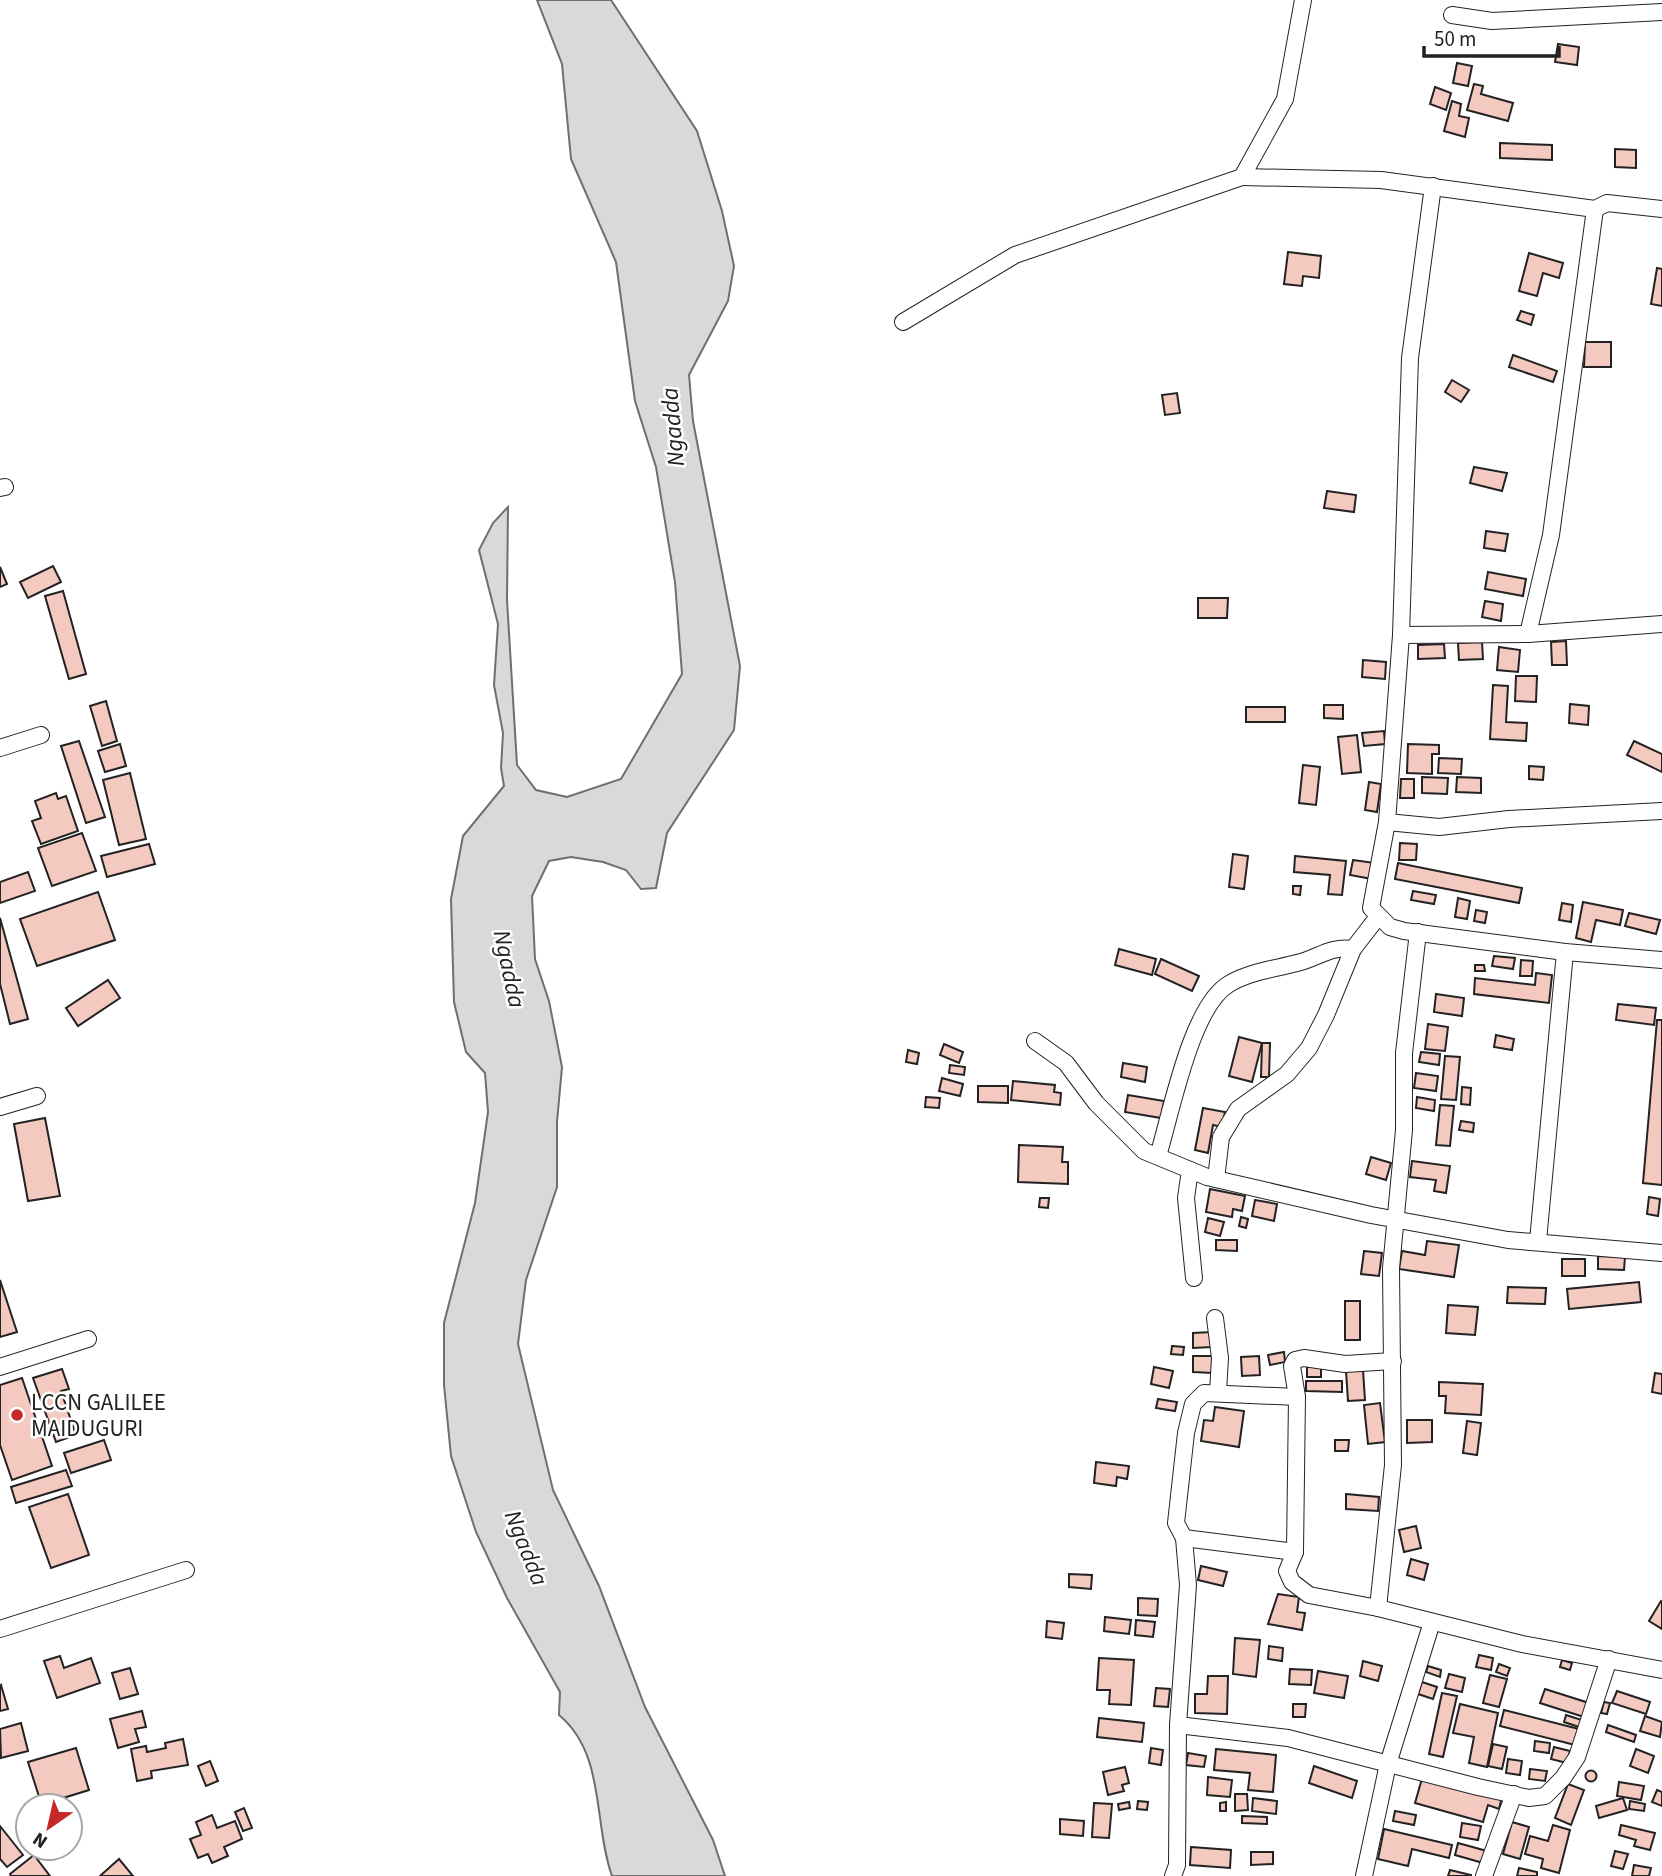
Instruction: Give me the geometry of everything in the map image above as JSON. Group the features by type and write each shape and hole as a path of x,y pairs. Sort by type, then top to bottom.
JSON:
{"street":[{"path":"1242,177 1285,99 1303,0"},
{"path":"1452,15 1492,22 1662,12"},
{"path":"903,322 1015,255 1242,177 1381,180 1595,209 1607,203 1662,209"},
{"path":"1433,186 1410,358 1401,635 1387,822 1370,908 1377,918 1390,927 1418,932 1564,952 1662,960"},
{"path":"1528,634 1551,535 1595,209"},
{"path":"1401,635 1528,634 1662,624"},
{"path":"0,748 41,736"},
{"path":"1387,822 1439,827 1509,819 1662,811"},
{"path":"1216,1179 1221,1137 1238,1109 1287,1074 1309,1048 1326,1015 1353,949 1377,918"},
{"path":"1378,1608 1393,1465 1391,1268 1404,1130 1404,1053 1418,932"},
{"path":"1158,1156 1187,1051 1214,997 1228,984 1251,974 1303,961 1336,947 1353,949"},
{"path":"1538,1241 1564,952"},
{"path":"1035,1041 1066,1063 1096,1103 1144,1151 1216,1179 1394,1219 1508,1240 1662,1252"},
{"path":"0,1107 37,1096"},
{"path":"1190,1170 1186,1198 1194,1278"},
{"path":"1215,1318 1220,1358 1219,1392"},
{"path":"0,1367 88,1339"},
{"path":"1393,1361 1345,1364 1304,1358 1295,1360 1292,1366 1297,1397 1295,1552 1287,1571 1292,1582 1309,1595 1378,1608 1522,1644 1662,1670"},
{"path":"1173,1876 1177,1865 1178,1725 1188,1585 1184,1538 1176,1523 1186,1433 1198,1397 1219,1392 1297,1397"},
{"path":"1184,1538 1295,1552"},
{"path":"0,1629 186,1570"},
{"path":"1364,1876 1388,1764 1432,1622"},
{"path":"1178,1725 1288,1738 1514,1794 1545,1796 1563,1778 1577,1757 1609,1660"},
{"path":"1484,1876 1514,1794"}],"water":[{"name":"Ngadda","path":"537,0 611,0 697,131 722,211 734,266 728,301 689,375 693,421 740,666 734,730 667,833 656,888 641,889 626,870 603,862 571,857 549,861 532,896 535,959 549,1001 562,1067 557,1122 557,1187 526,1280 518,1344 553,1490 599,1586 645,1707 713,1840 725,1876 612,1876 596,1790 584,1749 574,1731 559,1715 560,1692 507,1598 476,1532 451,1456 444,1385 444,1323 475,1203 488,1112 485,1073 466,1052 454,1002 451,899 463,836 504,786 501,768 503,733 494,685 498,624 479,550 493,523 508,507 507,600 517,765 536,790 567,797 621,779 682,674 675,582 656,467 635,401 616,262 571,159 562,64"}],"building":[{"path":"1558,44 1579,47 1577,65 1555,62"},
{"path":"1457,63 1472,66 1468,86 1453,83"},
{"path":"1474,84 1483,86 1481,94 1513,103 1508,121 1467,110"},
{"path":"1435,87 1451,93 1446,110 1430,104"},
{"path":"1452,101 1461,104 1459,116 1469,118 1465,137 1444,131"},
{"path":"1500,143 1552,145 1552,160 1500,158"},
{"path":"1615,149 1636,150 1636,168 1615,167"},
{"path":"1288,252 1321,256 1319,278 1303,276 1302,286 1284,284"},
{"path":"1529,253 1563,263 1559,278 1543,273 1537,296 1519,291"},
{"path":"1657,268 1662,269 1662,306 1651,304"},
{"path":"1521,311 1534,315 1531,325 1517,320"},
{"path":"1585,342 1611,342 1611,367 1584,367"},
{"path":"1513,355 1557,371 1553,382 1509,367"},
{"path":"1452,380 1469,390 1461,402 1445,392"},
{"path":"1177,393 1180,413 1165,415 1162,395"},
{"path":"1474,467 1507,473 1502,491 1470,483"},
{"path":"1327,491 1356,495 1354,512 1324,508"},
{"path":"1486,531 1508,534 1505,551 1484,548"},
{"path":"53,566 61,582 28,598 20,582"},
{"path":"0,567 7,584 0,587"},
{"path":"1488,572 1526,579 1523,596 1485,589"},
{"path":"63,591 86,674 69,679 45,596"},
{"path":"1198,598 1228,598 1227,618 1198,618"},
{"path":"1485,601 1503,604 1501,621 1482,617"},
{"path":"1566,641 1567,665 1552,665 1551,642"},
{"path":"1482,642 1483,659 1459,660 1458,643"},
{"path":"1444,644 1445,658 1418,659 1418,645"},
{"path":"1499,647 1520,650 1518,672 1497,670"},
{"path":"1363,660 1386,662 1385,679 1362,677"},
{"path":"1516,676 1537,676 1536,702 1515,701"},
{"path":"1493,685 1508,686 1506,722 1527,723 1526,741 1490,739"},
{"path":"106,701 117,741 102,746 90,706"},
{"path":"1570,704 1589,706 1588,725 1569,723"},
{"path":"1324,705 1343,705 1343,719 1324,718"},
{"path":"1246,707 1285,707 1285,722 1246,722"},
{"path":"1384,731 1385,744 1364,746 1362,733"},
{"path":"1357,735 1361,772 1342,774 1338,737"},
{"path":"79,741 105,817 86,823 61,746"},
{"path":"1634,741 1662,754 1662,772 1627,755"},
{"path":"120,744 126,766 105,772 98,751"},
{"path":"1408,744 1439,745 1439,754 1432,754 1432,774 1407,773"},
{"path":"1439,758 1462,759 1461,774 1438,773"},
{"path":"1303,765 1320,767 1316,805 1299,803"},
{"path":"1529,766 1544,767 1543,780 1529,779"},
{"path":"130,773 146,839 119,845 103,780"},
{"path":"1422,777 1448,778 1447,794 1422,793"},
{"path":"1457,777 1481,778 1481,793 1456,792"},
{"path":"1401,779 1414,779 1414,798 1400,798"},
{"path":"1369,782 1381,784 1377,812 1365,810"},
{"path":"56,793 58,799 66,796 78,831 41,844 32,821 41,818 35,801"},
{"path":"82,833 96,871 52,886 38,848"},
{"path":"1400,843 1417,844 1416,860 1399,860"},
{"path":"149,844 155,864 107,877 101,856"},
{"path":"1233,854 1248,856 1244,889 1229,887"},
{"path":"1295,856 1346,861 1342,895 1328,894 1330,875 1294,872"},
{"path":"1353,860 1375,863 1372,879 1350,875"},
{"path":"1398,863 1522,888 1519,903 1395,879"},
{"path":"28,872 35,891 0,903 0,882"},
{"path":"1293,886 1301,886 1300,895 1293,894"},
{"path":"1413,891 1436,895 1434,904 1411,900"},
{"path":"98,892 115,940 37,966 20,919"},
{"path":"1458,898 1470,901 1467,919 1455,917"},
{"path":"1583,902 1623,910 1620,925 1596,920 1591,942 1576,938"},
{"path":"1562,903 1573,905 1571,922 1559,920"},
{"path":"1476,910 1487,912 1485,923 1474,921"},
{"path":"1629,913 1660,920 1656,934 1625,926"},
{"path":"0,918 28,1019 10,1024 0,984"},
{"path":"1119,949 1156,959 1152,975 1115,965"},
{"path":"1494,956 1515,958 1513,969 1492,966"},
{"path":"1161,959 1199,976 1192,991 1155,974"},
{"path":"1521,960 1533,961 1532,976 1520,976"},
{"path":"1475,965 1484,965 1485,971 1475,971"},
{"path":"1536,973 1552,975 1549,1003 1474,994 1475,978 1535,985"},
{"path":"108,980 120,998 78,1026 66,1008"},
{"path":"1436,994 1464,998 1462,1016 1434,1012"},
{"path":"1618,1004 1656,1008 1654,1025 1616,1020"},
{"path":"1657,1020 1662,1020 1662,1185 1643,1183"},
{"path":"1428,1024 1448,1027 1445,1051 1425,1049"},
{"path":"1496,1035 1514,1039 1512,1050 1494,1047"},
{"path":"1239,1037 1262,1043 1252,1082 1229,1076"},
{"path":"1262,1043 1270,1043 1269,1077 1261,1077"},
{"path":"944,1044 963,1052 959,1063 940,1055"},
{"path":"908,1050 919,1053 917,1064 906,1062"},
{"path":"1421,1052 1440,1054 1439,1065 1419,1062"},
{"path":"1445,1056 1460,1057 1456,1100 1441,1099"},
{"path":"1123,1063 1147,1067 1145,1082 1121,1077"},
{"path":"950,1065 965,1067 964,1075 949,1073"},
{"path":"1416,1073 1438,1076 1436,1091 1414,1088"},
{"path":"942,1078 963,1084 960,1096 939,1091"},
{"path":"1013,1081 1055,1085 1054,1092 1061,1093 1060,1105 1011,1100"},
{"path":"978,1086 1008,1086 1008,1103 978,1102"},
{"path":"1462,1087 1471,1088 1470,1105 1461,1104"},
{"path":"1128,1095 1164,1101 1161,1118 1125,1112"},
{"path":"926,1097 940,1098 939,1108 925,1107"},
{"path":"1417,1097 1435,1100 1434,1111 1416,1108"},
{"path":"1440,1105 1454,1106 1450,1146 1436,1145"},
{"path":"1203,1108 1225,1112 1222,1127 1213,1125 1208,1153 1195,1150"},
{"path":"45,1118 60,1196 28,1201 14,1124"},
{"path":"1461,1121 1474,1123 1473,1132 1459,1130"},
{"path":"1019,1145 1063,1147 1062,1162 1068,1162 1068,1184 1018,1182"},
{"path":"1371,1157 1391,1163 1386,1180 1366,1174"},
{"path":"1412,1161 1450,1166 1446,1193 1434,1191 1436,1180 1410,1177"},
{"path":"1210,1189 1245,1196 1242,1211 1233,1209 1232,1217 1206,1212"},
{"path":"1649,1197 1660,1199 1658,1216 1647,1214"},
{"path":"1040,1198 1049,1198 1048,1208 1039,1207"},
{"path":"1255,1200 1277,1204 1274,1221 1252,1216"},
{"path":"1241,1217 1248,1219 1246,1228 1239,1226"},
{"path":"1208,1218 1224,1222 1220,1236 1205,1232"},
{"path":"1216,1240 1237,1240 1237,1251 1216,1250"},
{"path":"1427,1241 1459,1245 1454,1277 1399,1269 1402,1251 1425,1255"},
{"path":"1364,1251 1382,1253 1379,1276 1361,1274"},
{"path":"1598,1256 1625,1257 1624,1270 1598,1269"},
{"path":"1562,1259 1585,1259 1585,1276 1562,1276"},
{"path":"0,1280 17,1332 0,1337"},
{"path":"1639,1282 1641,1302 1569,1309 1567,1289"},
{"path":"1508,1287 1546,1288 1545,1304 1507,1303"},
{"path":"1345,1301 1360,1301 1360,1340 1345,1340"},
{"path":"1448,1305 1478,1307 1475,1335 1446,1333"},
{"path":"1212,1332 1212,1347 1193,1348 1193,1333"},
{"path":"1172,1346 1184,1347 1183,1355 1171,1354"},
{"path":"1284,1352 1285,1362 1270,1365 1268,1355"},
{"path":"1193,1356 1213,1356 1213,1373 1193,1372"},
{"path":"1259,1356 1260,1375 1242,1376 1241,1357"},
{"path":"1307,1366 1321,1366 1321,1377 1307,1377"},
{"path":"1154,1367 1173,1371 1169,1388 1151,1384"},
{"path":"62,1369 69,1389 61,1391 76,1435 56,1442 33,1378"},
{"path":"1363,1370 1365,1400 1348,1401 1346,1371"},
{"path":"1655,1373 1662,1374 1662,1394 1652,1392"},
{"name":"LCCN GALILEE MAIDUGURI","path":"22,1378 52,1466 12,1480 0,1445 0,1385"},
{"path":"1306,1381 1342,1381 1342,1392 1306,1391"},
{"path":"1439,1382 1483,1384 1481,1415 1445,1413 1446,1396 1439,1396"},
{"path":"1158,1399 1177,1402 1175,1411 1156,1408"},
{"path":"1380,1403 1385,1442 1368,1444 1364,1405"},
{"path":"1215,1407 1244,1411 1239,1447 1201,1441 1204,1420 1213,1421"},
{"path":"1407,1420 1432,1420 1432,1442 1407,1443"},
{"path":"1467,1421 1481,1423 1477,1455 1463,1453"},
{"path":"104,1440 111,1460 71,1473 64,1453"},
{"path":"1335,1440 1349,1440 1348,1451 1335,1451"},
{"path":"1096,1462 1129,1466 1127,1479 1117,1477 1116,1486 1094,1483"},
{"path":"66,1470 72,1486 16,1503 11,1487"},
{"path":"68,1494 89,1555 51,1568 29,1507"},
{"path":"1346,1494 1379,1497 1378,1511 1346,1509"},
{"path":"1416,1526 1421,1548 1404,1552 1399,1530"},
{"path":"1411,1559 1428,1564 1424,1580 1407,1575"},
{"path":"1201,1566 1227,1572 1223,1586 1198,1580"},
{"path":"1069,1574 1092,1575 1091,1589 1069,1587"},
{"path":"1278,1594 1299,1597 1297,1612 1305,1613 1302,1630 1268,1624"},
{"path":"1138,1598 1158,1599 1157,1616 1138,1615"},
{"path":"1662,1602 1662,1629 1649,1621"},
{"path":"1105,1617 1131,1620 1129,1634 1104,1631"},
{"path":"1136,1620 1155,1622 1153,1637 1135,1635"},
{"path":"1047,1621 1064,1623 1062,1639 1046,1637"},
{"path":"1235,1638 1260,1640 1256,1677 1233,1674"},
{"path":"1269,1646 1283,1648 1282,1661 1268,1659"},
{"path":"1479,1655 1493,1658 1491,1670 1476,1667"},
{"path":"60,1656 64,1668 91,1658 100,1683 57,1698 44,1661"},
{"path":"1099,1658 1134,1660 1131,1705 1109,1704 1110,1690 1097,1690"},
{"path":"1562,1660 1572,1663 1570,1670 1560,1667"},
{"path":"1363,1661 1382,1666 1378,1681 1360,1676"},
{"path":"1499,1664 1510,1668 1507,1676 1496,1672"},
{"path":"1428,1666 1441,1670 1440,1677 1426,1672"},
{"path":"130,1668 138,1694 120,1699 112,1673"},
{"path":"1290,1669 1312,1670 1311,1685 1289,1684"},
{"path":"1318,1671 1348,1676 1344,1698 1314,1693"},
{"path":"1449,1674 1465,1678 1462,1692 1445,1688"},
{"path":"1490,1675 1507,1679 1499,1707 1483,1703"},
{"path":"1208,1676 1228,1676 1227,1714 1195,1713 1195,1694 1207,1694"},
{"path":"1422,1682 1437,1687 1433,1699 1418,1694"},
{"path":"0,1686 8,1709 0,1711"},
{"path":"1156,1688 1170,1689 1168,1707 1154,1706"},
{"path":"1545,1689 1589,1703 1584,1717 1540,1703"},
{"path":"1617,1691 1650,1702 1646,1714 1612,1703"},
{"path":"1442,1693 1457,1696 1443,1757 1429,1754"},
{"path":"1604,1702 1610,1703 1607,1714 1601,1713"},
{"path":"1293,1704 1306,1704 1305,1717 1293,1717"},
{"path":"1460,1704 1498,1713 1487,1767 1469,1763 1474,1737 1453,1733"},
{"path":"1504,1710 1579,1729 1575,1745 1500,1726"},
{"path":"142,1711 146,1727 135,1729 139,1742 118,1748 110,1719"},
{"path":"1566,1715 1585,1721 1582,1728 1564,1722"},
{"path":"1645,1716 1662,1722 1660,1737 1640,1731"},
{"path":"1099,1718 1144,1723 1142,1742 1097,1737"},
{"path":"21,1723 28,1751 1,1758 0,1729"},
{"path":"1608,1725 1636,1735 1634,1742 1606,1732"},
{"path":"183,1739 188,1765 151,1771 152,1778 137,1781 131,1749 146,1746 147,1752 166,1748 165,1743"},
{"path":"1535,1741 1550,1743 1549,1753 1534,1751"},
{"path":"1493,1744 1507,1747 1502,1769 1488,1766"},
{"path":"1554,1747 1570,1751 1567,1763 1551,1759"},
{"path":"76,1748 89,1790 38,1792 28,1762"},
{"path":"1151,1748 1163,1750 1161,1765 1149,1763"},
{"path":"1216,1749 1276,1755 1273,1792 1248,1790 1250,1773 1214,1770"},
{"path":"1636,1749 1654,1756 1648,1773 1630,1766"},
{"path":"1188,1753 1206,1756 1204,1767 1186,1765"},
{"path":"1508,1759 1522,1761 1520,1775 1506,1773"},
{"path":"210,1761 218,1781 206,1786 198,1766"},
{"path":"1314,1766 1357,1781 1352,1798 1309,1783"},
{"path":"1125,1767 1129,1783 1122,1785 1124,1791 1108,1795 1103,1772"},
{"path":"1530,1769 1547,1771 1545,1781 1529,1779"},
{"path":"1591,1771 1595,1772 1595,1780 1591,1781 1587,1780 1586,1776 1587,1772"},
{"path":"1423,1775 1502,1797 1499,1809 1488,1805 1483,1822 1415,1803"},
{"path":"1208,1777 1232,1780 1230,1797 1207,1795"},
{"path":"1619,1782 1644,1786 1641,1800 1617,1796"},
{"path":"1568,1784 1584,1790 1571,1825 1555,1818"},
{"path":"1657,1790 1662,1792 1662,1806 1652,1802"},
{"path":"1235,1794 1247,1794 1248,1810 1235,1811"},
{"path":"1253,1798 1277,1801 1276,1814 1252,1811"},
{"path":"1623,1798 1627,1810 1599,1818 1596,1806"},
{"path":"1138,1801 1148,1802 1147,1810 1137,1809"},
{"path":"1630,1801 1645,1804 1644,1811 1629,1809"},
{"path":"1129,1802 1130,1808 1119,1810 1118,1804"},
{"path":"1226,1802 1226,1811 1220,1811 1220,1803"},
{"path":"1094,1803 1112,1804 1109,1838 1092,1837"},
{"path":"244,1808 252,1828 243,1831 235,1812"},
{"path":"1395,1811 1416,1815 1414,1825 1393,1821"},
{"path":"212,1815 217,1828 235,1821 242,1839 224,1847 228,1856 212,1863 208,1854 198,1858 190,1839 201,1835 196,1822"},
{"path":"1242,1816 1267,1817 1267,1824 1242,1823"},
{"path":"1060,1819 1084,1821 1083,1836 1060,1834"},
{"path":"1512,1822 1529,1827 1520,1859 1503,1854"},
{"path":"1462,1823 1481,1826 1478,1840 1460,1837"},
{"path":"1553,1825 1570,1830 1559,1873 1541,1868 1543,1859 1525,1854 1530,1836 1548,1841"},
{"path":"1621,1825 1655,1833 1650,1850 1634,1846 1636,1840 1619,1835"},
{"path":"0,1826 14,1844 14,1862 7,1867 0,1859"},
{"path":"1384,1829 1452,1845 1449,1858 1412,1849 1408,1866 1378,1859"},
{"path":"1458,1843 1487,1851 1483,1863 1455,1855"},
{"path":"1191,1847 1231,1850 1230,1868 1190,1865"},
{"path":"1615,1851 1628,1854 1623,1869 1611,1866"},
{"path":"1251,1852 1273,1852 1273,1864 1251,1865"},
{"path":"119,1859 133,1876 100,1876"},
{"path":"25,1862 39,1862 50,1876 11,1876 10,1874"},
{"path":"1634,1865 1651,1868 1649,1876 1632,1876"},
{"path":"1519,1868 1537,1872 1537,1876 1517,1876"},
{"path":"1450,1870 1471,1875 1471,1876 1448,1876"}],"place":[{"name":"LCCN GALILEE MAIDUGURI","path":"17,1415"}]}
